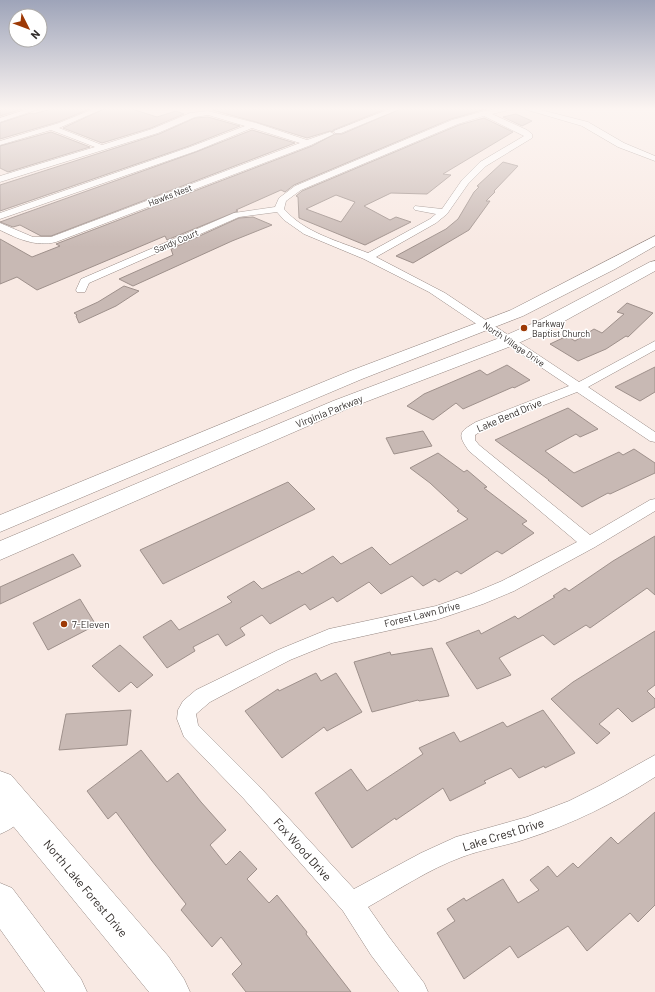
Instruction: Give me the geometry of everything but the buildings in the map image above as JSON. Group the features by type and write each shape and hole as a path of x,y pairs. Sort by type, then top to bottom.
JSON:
{"main road":[{"path":"0,524 242,421 395,360 486,326 547,299 655,240"},
{"name":"Virginia Parkway","path":"0,551 340,405 544,326 655,265"},
{"path":"242,421 260,440"},
{"name":"North Lake Forest Drive","path":"6,806 154,969 171,992"},
{"path":"0,900 68,992"}],"street":[{"path":"0,179 80,154"},
{"path":"0,216 178,154"},
{"name":"Hawks Nest","path":"0,226 32,241 47,242 279,154"},
{"path":"279,209 282,200 298,188 378,154"},
{"path":"368,257 416,232 433,221 444,212 465,182 483,164 499,154"},
{"path":"644,154 655,159"},
{"path":"418,208 444,212"},
{"name":"North Village Drive","path":"279,209 290,222 309,232 368,257 422,283 655,438"},
{"name":"Sandy Court","path":"81,290 85,281 238,215 279,209"},
{"name":"Lake Bend Drive","path":"589,543 474,448 468,440 468,433 481,425 579,387 655,345"},
{"name":"Forest Lawn Drive","path":"186,713 193,703 203,696 284,655 329,636 436,613 477,599 508,586 589,543 655,504"},
{"name":"Fox Wood Drive","path":"186,713 186,721 191,731 251,792 351,903 380,946 415,992"},
{"name":"Lake Crest Drive","path":"351,903 421,864 458,848 556,818 599,797 655,765"}],"place":[{"name":"Parkway Baptist Church","path":"524,328"},
{"name":"7-Eleven","path":"64,624"}]}
